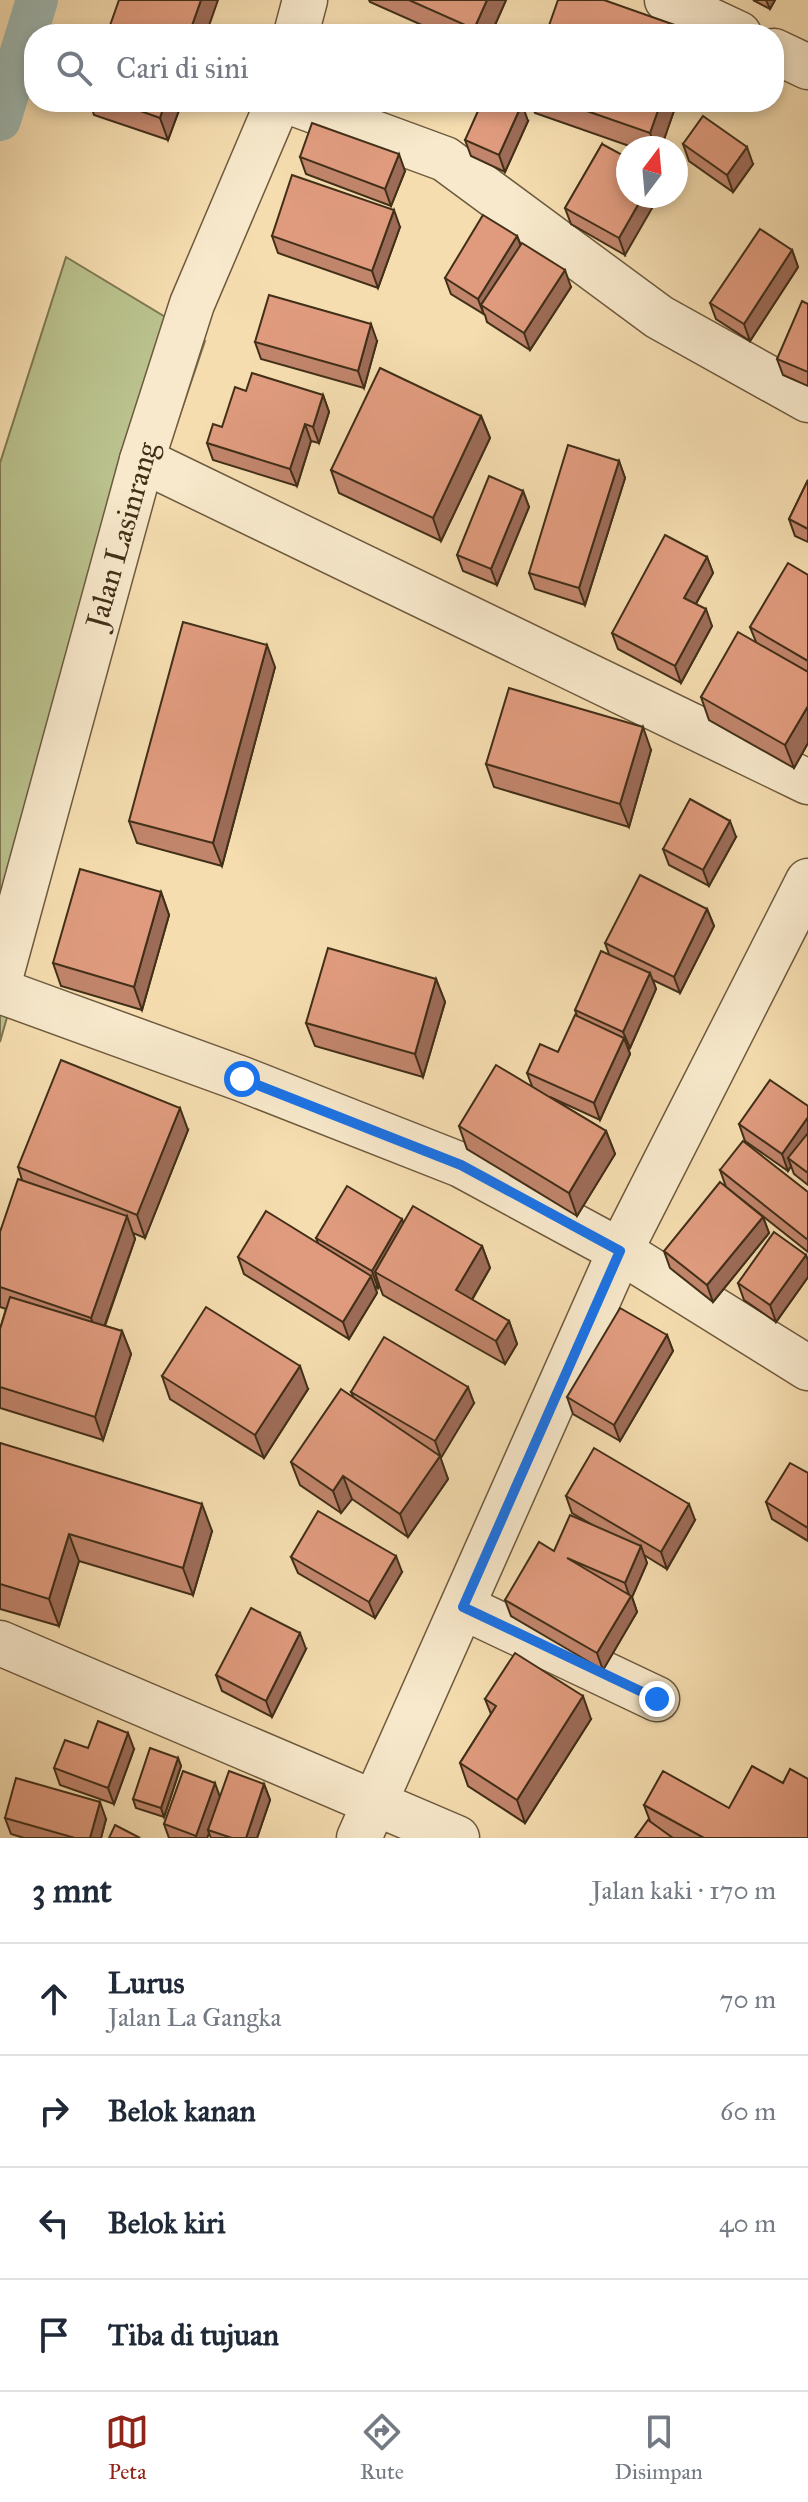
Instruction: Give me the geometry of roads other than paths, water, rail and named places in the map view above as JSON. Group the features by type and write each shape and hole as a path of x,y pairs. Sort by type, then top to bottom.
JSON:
{"street":[{"path":"299,24 305,0"},
{"path":"667,0 718,24"},
{"path":"784,56 808,67"},
{"name":"Jalan Lasinrang","path":"0,979 142,460 192,304 274,112"},
{"path":"317,112 445,159 659,317 808,400"},
{"path":"142,460 808,782"},
{"path":"367,1820 620,1251 808,881"},
{"path":"0,991 242,1079 461,1165 620,1251 808,1368"},
{"path":"463,1607 657,1699"},
{"path":"0,1643 367,1820 457,1838"}],"waterway":[{"path":"30,24 37,0"},
{"path":"0,120 24,42"}]}
